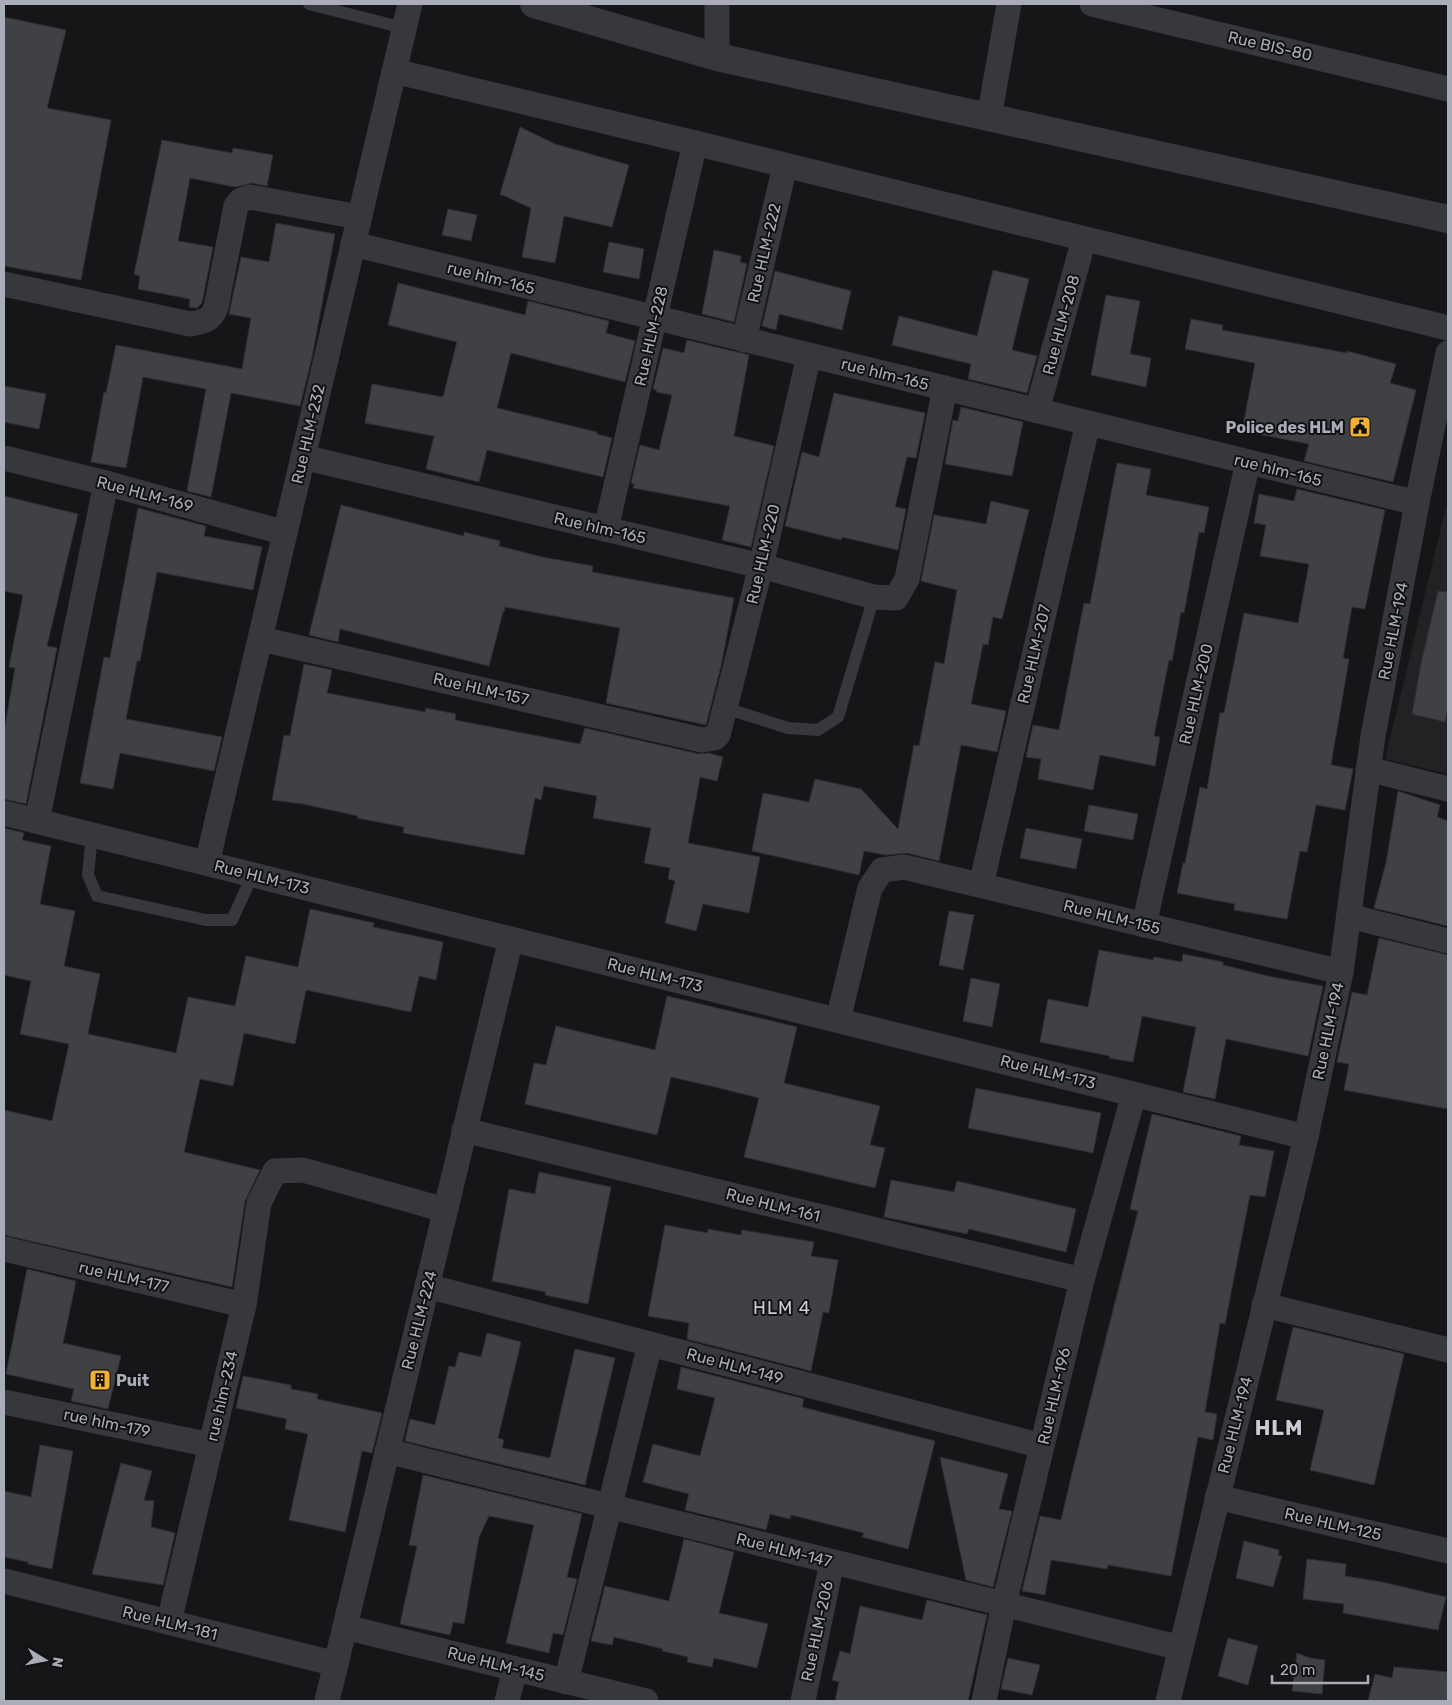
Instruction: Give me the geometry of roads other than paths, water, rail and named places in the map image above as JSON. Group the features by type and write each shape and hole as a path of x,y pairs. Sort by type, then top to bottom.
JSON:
{"street":[{"name":"Rue HLM-232","path":"207,863 410,4"},
{"path":"534,4 717,57 1448,219"},
{"path":"717,4 717,57"},
{"path":"989,118 1009,4"},
{"name":"Rue BIS-80","path":"1092,4 1448,89"},
{"path":"394,71 1448,328"},
{"name":"Rue HLM-228","path":"606,529 695,143"},
{"name":"Rue HLM-222","path":"744,340 785,166"},
{"path":"4,284 190,324 206,321 214,314 236,206 241,200 250,197 359,217"},
{"name":"Rue HLM-208","path":"1037,411 1084,239"},
{"name":"rue hlm-165","path":"353,244 1417,503"},
{"name":"Rue HLM-194","path":"1168,1701 1306,1137 1341,972 1368,769 1417,503 1448,353"},
{"name":"Rue HLM-220","path":"702,740 715,738 718,735 809,355"},
{"path":"885,597 907,579 945,388"},
{"name":"Rue HLM-207","path":"980,886 1088,423"},
{"name":"Rue hlm-165","path":"303,457 885,597"},
{"name":"Rue HLM-169","path":"4,458 106,483 285,533"},
{"name":"Rue HLM-200","path":"1144,925 1248,462"},
{"path":"37,821 106,483"},
{"name":"Rue HLM-157","path":"261,638 702,740"},
{"path":"1368,769 1448,789"},
{"name":"Rue HLM-173","path":"4,813 1306,1137"},
{"name":"Rue HLM-155","path":"838,1020 870,888 882,870 904,867 1341,972"},
{"path":"1349,916 1448,941"},
{"name":"Rue HLM-224","path":"327,1701 511,939"},
{"name":"Rue HLM-196","path":"984,1701 1004,1604 1082,1280 1134,1094"},
{"name":"Rue HLM-161","path":"464,1130 1082,1280"},
{"name":"rue hlm-234","path":"169,1622 244,1305 259,1203 275,1171 303,1170 445,1210"},
{"name":"rue HLM-177","path":"4,1249 244,1305"},
{"name":"Rue HLM-149","path":"427,1286 1042,1446"},
{"path":"1264,1306 1448,1350"},
{"path":"566,1682 650,1344"},
{"name":"rue hlm-179","path":"4,1402 211,1445"},
{"name":"Rue HLM-147","path":"387,1451 1180,1648"},
{"name":"Rue HLM-125","path":"1218,1497 1448,1552"},
{"name":"Rue HLM-206","path":"803,1701 832,1562"},
{"name":"Rue HLM-181","path":"4,1581 336,1664"},
{"name":"Rue HLM-145","path":"345,1627 646,1701"},
{"path":"507,1701 516,1669"}],"lane":[{"path":"309,4 404,28"},
{"path":"725,708 788,728 818,730 838,717 885,597"},
{"path":"92,835 88,875 97,896 206,920 232,920 253,874"}],"place":[{"name":"Police des HLM","path":"1360,427"},
{"name":"Puit","path":"100,1380"}],"district":[{"name":"HLM 4","path":"782,1308"},
{"name":"HLM","path":"1279,1427"}]}
